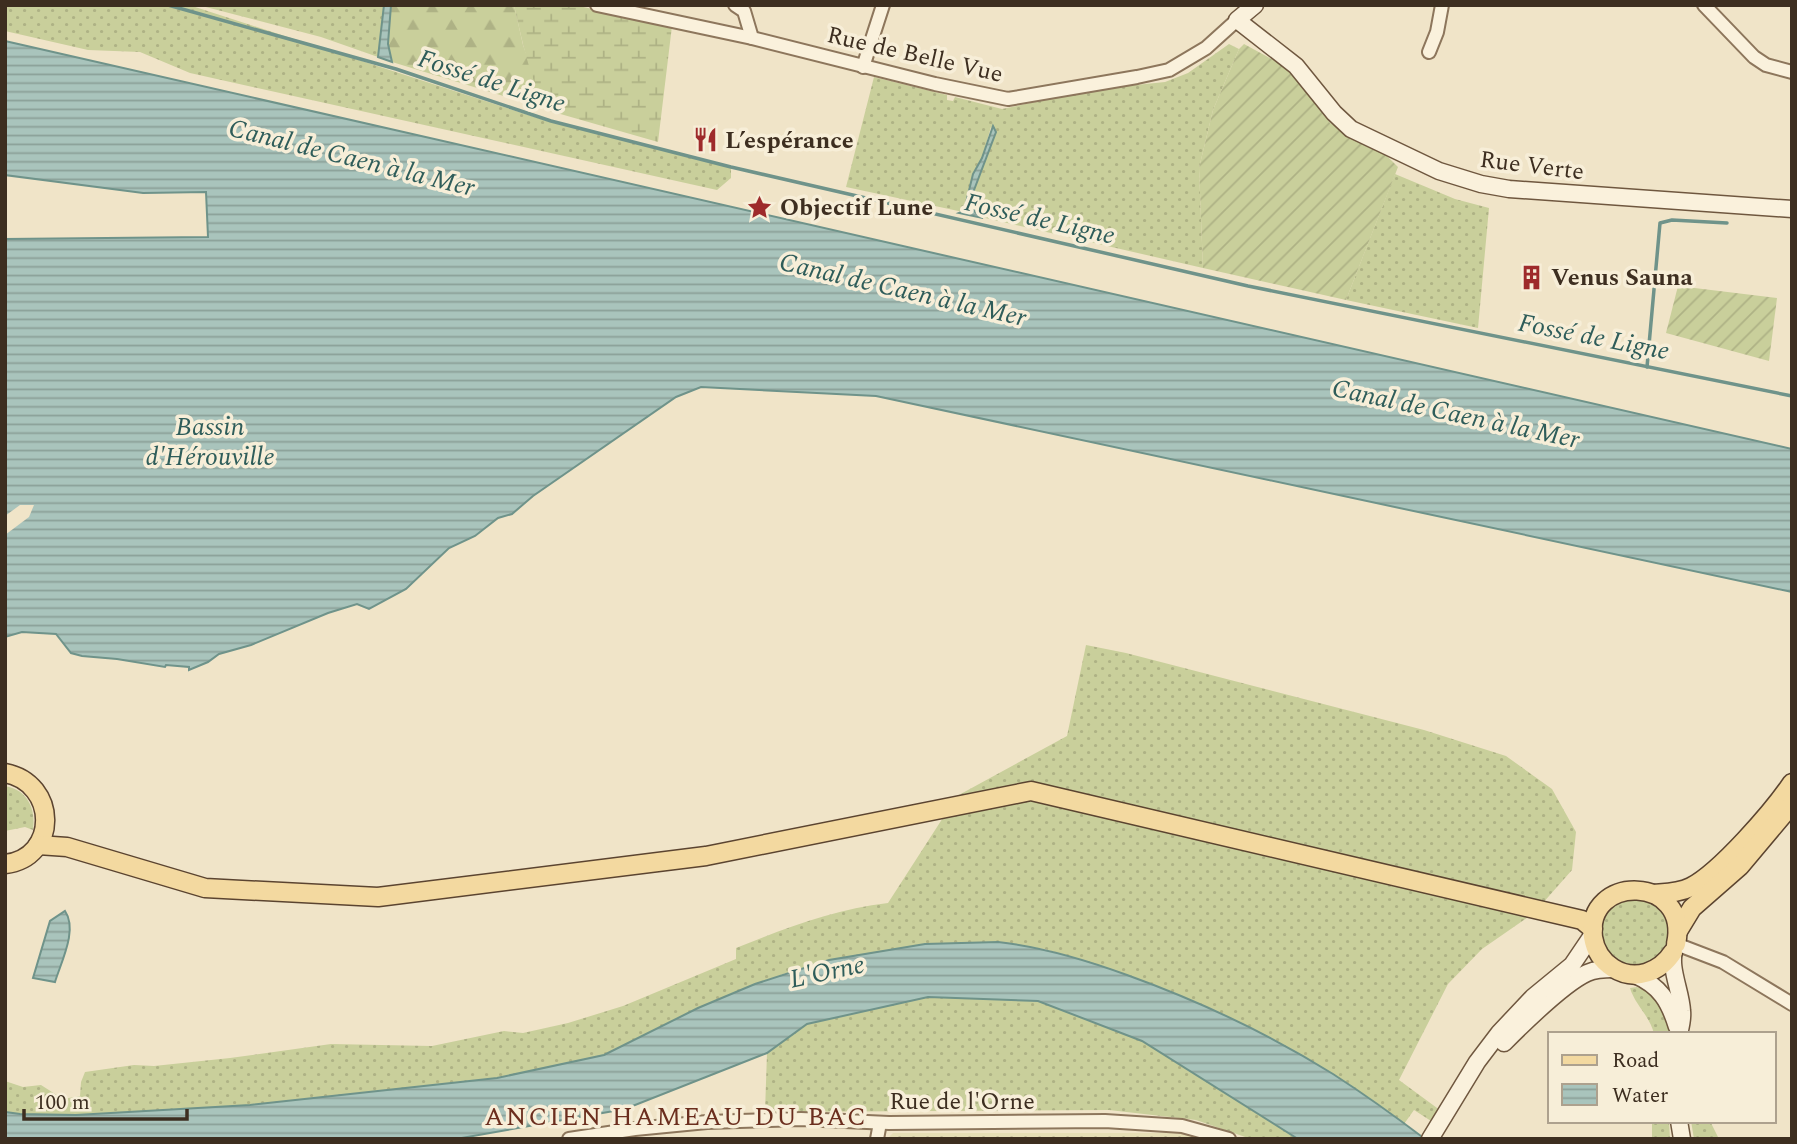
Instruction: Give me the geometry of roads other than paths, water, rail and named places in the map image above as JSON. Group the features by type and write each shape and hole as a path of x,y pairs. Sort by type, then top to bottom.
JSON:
{"main road":[{"path":"5,773 19,777 37,791 46,812 46,823 38,845 22,859 5,864"},
{"path":"1792,783 1745,839 1701,880 1679,891 1654,894 1636,889 1621,892 1607,900 1591,925 1599,954 1614,969 1634,975 1657,969 1675,942 1692,908 1740,866 1792,804"},
{"path":"38,845 67,847 205,888 378,897 706,856 1031,791 1591,925"},
{"path":"46,823 67,847"},
{"path":"1654,894 1671,909 1675,942"}],"street":[{"name":"Rue de Belle Vue","path":"597,5 752,38 1000,99 1168,70 1206,48 1254,5"},
{"path":"735,5 744,12 752,38"},
{"path":"863,67 883,5"},
{"path":"1429,52 1437,32 1442,5"},
{"path":"1704,5 1754,57 1766,65 1792,72"},
{"name":"Rue Verte","path":"1237,20 1296,66 1334,113 1351,129 1439,171 1481,184 1509,189 1792,209"},
{"path":"1430,1139 1477,1062 1499,1033 1533,997 1572,965 1591,925"},
{"path":"1679,1032 1682,1010 1674,970 1675,942 1723,961 1792,1004"},
{"path":"1464,1086 1522,1025 1575,980 1592,971 1614,969"},
{"path":"1634,975 1652,984 1665,997 1678,1032"},
{"name":"Rue de l'Orne","path":"569,1139 707,1122 801,1119 880,1123 1105,1121 1182,1126 1228,1139"},
{"path":"877,1139 880,1123"}],"water":[{"path":"384,5 391,5 388,44 392,62 378,57"},
{"path":"5,41 1792,449 1792,592 876,396 701,387 676,397 533,496 512,514 498,518 475,536 449,548 406,589 369,609 357,604 328,613 251,645 219,654 189,670 189,667 165,667 82,656 71,653 56,634 22,632 5,637 5,239 208,237 206,192 143,193 5,175"},
{"path":"993,126 996,132 971,198 975,212 983,218 959,213 964,211 973,174 982,158"},
{"path":"65,911 69,919 69,937 55,982 33,978 50,921"},
{"name":"L'Orne","path":"998,942 1048,951 1096,964 1207,1007 1309,1059 1425,1139 1298,1139 1142,1041 1038,1001 928,997 807,1024 767,1053 625,1109 456,1139 5,1139 5,1112 76,1115 250,1105 497,1078 604,1055 698,1008 755,984 829,960 925,944"}],"waterway":[{"name":"Fossé de Ligne","path":"168,5 396,69 551,121 731,167 1248,286 1792,396"},
{"path":"1647,367 1660,223 1672,220 1727,223"}],"place":[{"name":"L’espérance","path":"705,140"},
{"name":"Objectif Lune","path":"760,207"},
{"name":"Venus Sauna","path":"1531,277"}],"district":[{"name":"ANCIEN HAMEAU DU BAC","path":"676,1116"}],"water label":[{"name":"Canal de Caen à la Mer","path":"352,157"},
{"name":"Canal de Caen à la Mer","path":"903,289"},
{"name":"Canal de Caen à la Mer","path":"1456,413"},
{"name":"Bassin d'Hérouville","path":"210,441"}]}
